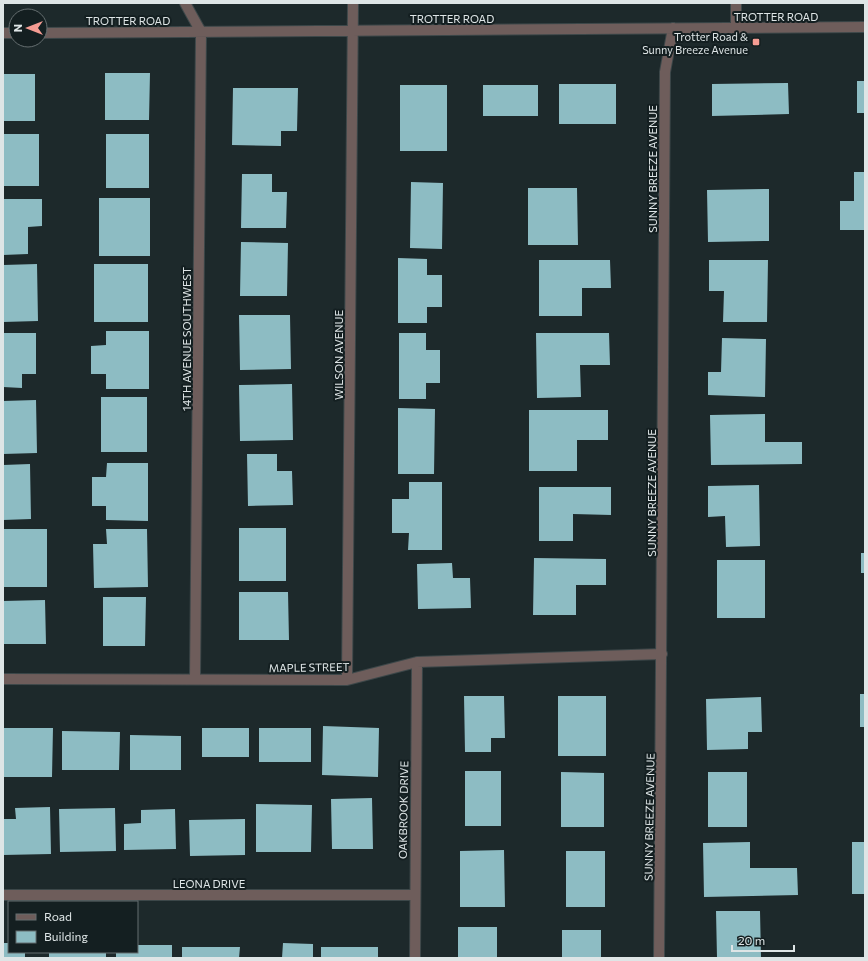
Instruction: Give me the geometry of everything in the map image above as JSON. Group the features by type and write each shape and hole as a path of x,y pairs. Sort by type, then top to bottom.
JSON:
{"street":[{"name":"14TH AVENUE SOUTHWEST","path":"185,3 201,32 196,679"},
{"name":"WILSON AVENUE","path":"347,680 353,3"},
{"path":"736,3 736,28"},
{"name":"TROTTER ROAD","path":"48,33 865,27"},
{"name":"SUNNY BREEZE AVENUE","path":"659,958 665,72 673,28"},
{"name":"MAPLE STREET","path":"3,679 347,680 417,662 662,654"},
{"name":"OAKBROOK DRIVE","path":"415,958 414,895 417,662"},
{"name":"LEONA DRIVE","path":"3,895 414,895"}],"building":[{"path":"105,73 150,73 149,120 105,120"},
{"path":"3,74 35,74 35,121 3,121"},
{"path":"857,81 865,81 865,113 857,113"},
{"path":"788,83 789,114 712,116 712,84"},
{"path":"559,84 616,84 616,124 559,124"},
{"path":"400,85 447,85 447,151 400,151"},
{"path":"483,85 538,85 538,116 483,116"},
{"path":"233,88 298,88 297,131 281,131 281,146 232,145"},
{"path":"3,134 39,134 39,186 3,186"},
{"path":"106,134 149,134 149,188 106,188"},
{"path":"854,172 865,172 865,230 840,230 840,201 854,201"},
{"path":"242,174 272,174 272,192 287,192 286,228 241,228"},
{"path":"411,182 443,183 442,249 410,248"},
{"path":"528,188 577,188 578,245 528,245"},
{"path":"769,189 769,241 708,242 707,190"},
{"path":"99,198 150,198 150,256 99,256"},
{"path":"3,199 42,199 42,226 28,227 28,254 3,255"},
{"path":"241,242 288,243 287,296 240,296"},
{"path":"398,258 427,259 427,275 442,275 442,307 427,307 427,323 398,323"},
{"path":"539,260 610,260 611,288 582,288 582,316 539,316"},
{"path":"709,260 768,260 767,322 723,322 724,291 709,291"},
{"path":"37,264 38,321 3,322 3,265"},
{"path":"94,264 148,264 148,322 94,322"},
{"path":"239,315 290,315 291,369 240,370"},
{"path":"106,331 149,331 149,389 106,389 106,374 91,374 91,346 106,345"},
{"path":"3,333 36,333 36,374 22,374 22,388 3,387"},
{"path":"399,333 426,333 426,350 440,350 440,383 426,383 426,399 399,399"},
{"path":"536,333 609,333 610,365 580,365 581,397 537,398"},
{"path":"722,338 766,339 765,397 708,395 708,372 721,372"},
{"path":"292,384 293,440 240,441 239,385"},
{"path":"101,397 147,397 147,452 101,452"},
{"path":"36,400 37,453 3,454 3,401"},
{"path":"398,408 435,409 434,474 398,474"},
{"path":"529,410 608,410 608,440 577,440 577,471 529,471"},
{"path":"765,414 765,442 802,442 802,464 711,465 710,415"},
{"path":"247,454 277,454 277,471 292,471 293,505 248,506"},
{"path":"107,463 148,463 148,521 106,520 106,506 92,506 92,477 106,477"},
{"path":"30,464 31,519 3,520 3,465"},
{"path":"409,482 442,482 442,550 408,550 409,533 392,533 392,499 409,499"},
{"path":"759,485 760,546 726,547 725,516 708,517 708,486"},
{"path":"539,487 611,487 611,515 573,514 573,541 539,541"},
{"path":"239,528 286,528 286,581 239,581"},
{"path":"3,529 47,529 47,587 3,587"},
{"path":"106,529 147,529 148,587 94,588 93,544 107,544"},
{"path":"861,553 865,553 865,573 861,573"},
{"path":"534,558 606,559 606,585 576,585 576,615 533,615"},
{"path":"717,560 765,560 765,618 717,618"},
{"path":"452,563 453,578 470,578 471,608 418,609 417,564"},
{"path":"239,592 288,592 289,640 239,640"},
{"path":"103,597 146,597 145,646 103,646"},
{"path":"45,600 46,644 3,644 3,601"},
{"path":"860,694 865,694 865,727 860,727"},
{"path":"464,696 504,696 505,738 491,738 491,752 465,752"},
{"path":"558,696 606,696 606,756 558,756"},
{"path":"761,697 762,732 748,732 748,749 707,750 706,699"},
{"path":"323,726 379,728 378,777 322,775"},
{"path":"3,728 53,728 52,777 3,777"},
{"path":"202,728 249,728 249,757 202,757"},
{"path":"259,728 311,728 311,762 259,762"},
{"path":"62,731 120,732 119,770 62,770"},
{"path":"130,735 181,736 181,770 130,770"},
{"path":"465,771 501,771 501,826 465,826"},
{"path":"561,772 604,773 604,827 561,827"},
{"path":"708,772 747,772 747,827 708,827"},
{"path":"372,798 373,849 332,849 331,799"},
{"path":"256,804 312,805 311,852 256,852"},
{"path":"50,807 51,854 3,855 3,819 16,819 15,808"},
{"path":"115,808 116,851 60,852 59,809"},
{"path":"175,809 176,849 124,850 124,824 141,823 141,810"},
{"path":"245,819 245,855 190,856 189,820"},
{"path":"750,842 750,868 797,868 798,895 704,897 703,843"},
{"path":"852,842 865,842 865,894 852,894"},
{"path":"504,850 505,907 460,907 460,851"},
{"path":"566,851 605,851 605,907 566,907"},
{"path":"716,911 760,911 761,958 717,958"},
{"path":"458,927 497,927 497,958 458,958"},
{"path":"562,930 601,930 601,958 562,958"},
{"path":"3,943 8,943 8,953 25,953 25,958 3,958"},
{"path":"283,943 313,944 313,958 282,958"},
{"path":"138,945 172,945 172,958 116,958 116,953 138,953"},
{"path":"182,947 240,947 239,958 182,958"},
{"path":"321,947 378,947 378,958 321,958"},
{"path":"49,953 106,953 106,958 49,958"}],"place":[{"name":"Trotter Road & Sunny Breeze Avenue","path":"756,42"}]}
